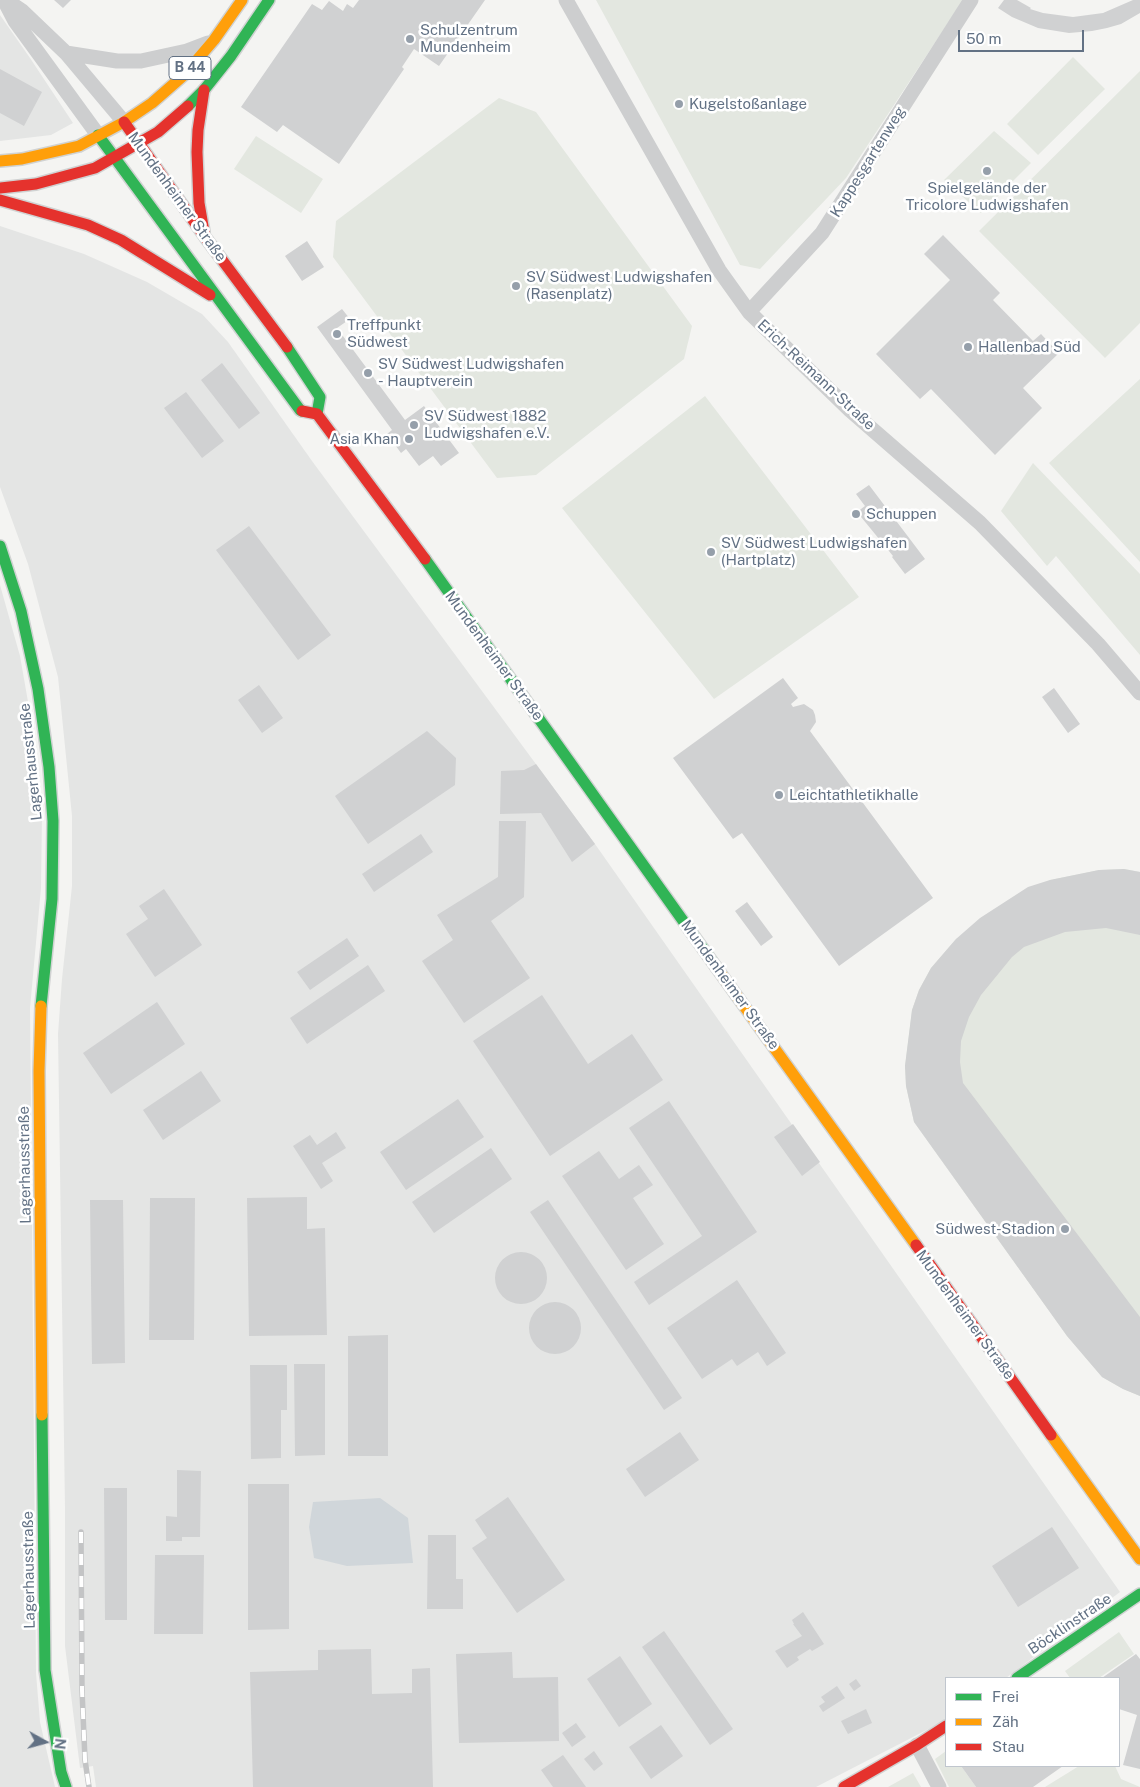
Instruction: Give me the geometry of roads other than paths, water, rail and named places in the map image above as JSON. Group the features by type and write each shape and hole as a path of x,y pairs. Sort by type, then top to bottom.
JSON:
{"street":[{"name":"Mundenheimer Straße","path":"5,0 22,11 66,53 124,122 205,237 285,344 320,397 317,414"},
{"name":"Mundenheimer Straße","path":"5,0 15,21 300,410 317,414 464,614 1140,1559"},
{"name":"B 44","path":"0,161 22,160 79,146 124,122 152,103 184,75 214,40 242,0"},
{"name":"B 44","path":"0,188 36,184 95,168 139,144 186,109 204,90 231,56 269,0"},
{"name":"Erich-Reimann-Straße","path":"566,0 719,270 749,312 850,410 980,523 1098,644 1140,693"},
{"name":"Kappesgartenweg","path":"749,312 822,233 971,0"},
{"path":"66,53 116,61 141,61 187,51 214,40"},
{"path":"204,90 198,130 197,175 199,203 205,237"},
{"path":"0,200 88,225 121,240 183,277 225,306"},
{"name":"Lagerhausstraße","path":"0,546 21,611 38,689 49,767 53,821 52,899 42,988 39,1071 45,1670 61,1772 66,1787"},
{"name":"Böcklinstraße","path":"1018,1677 1140,1594"},
{"path":"844,1787 945,1727"},
{"path":"917,1745 939,1787"}],"railway":[{"path":"81,1532 82,1690 85,1760 89,1787"}],"place":[{"name":"Schulzentrum Mundenheim","path":"410,39"},
{"name":"Kugelstoßanlage","path":"679,104"},
{"name":"Spielgelände der Tricolore Ludwigshafen","path":"987,171"},
{"name":"SV Südwest Ludwigshafen (Rasenplatz)","path":"516,286"},
{"name":"Treffpunkt Südwest","path":"337,334"},
{"name":"Hallenbad Süd","path":"968,347"},
{"name":"SV Südwest Ludwigshafen - Hauptverein","path":"368,373"},
{"name":"SV Südwest 1882 Ludwigshafen e.V.","path":"414,425"},
{"name":"Asia Khan","path":"409,439"},
{"name":"Schuppen","path":"856,514"},
{"name":"SV Südwest Ludwigshafen (Hartplatz)","path":"711,552"},
{"name":"Leichtathletikhalle","path":"779,795"},
{"name":"Südwest-Stadion","path":"1065,1229"}]}
